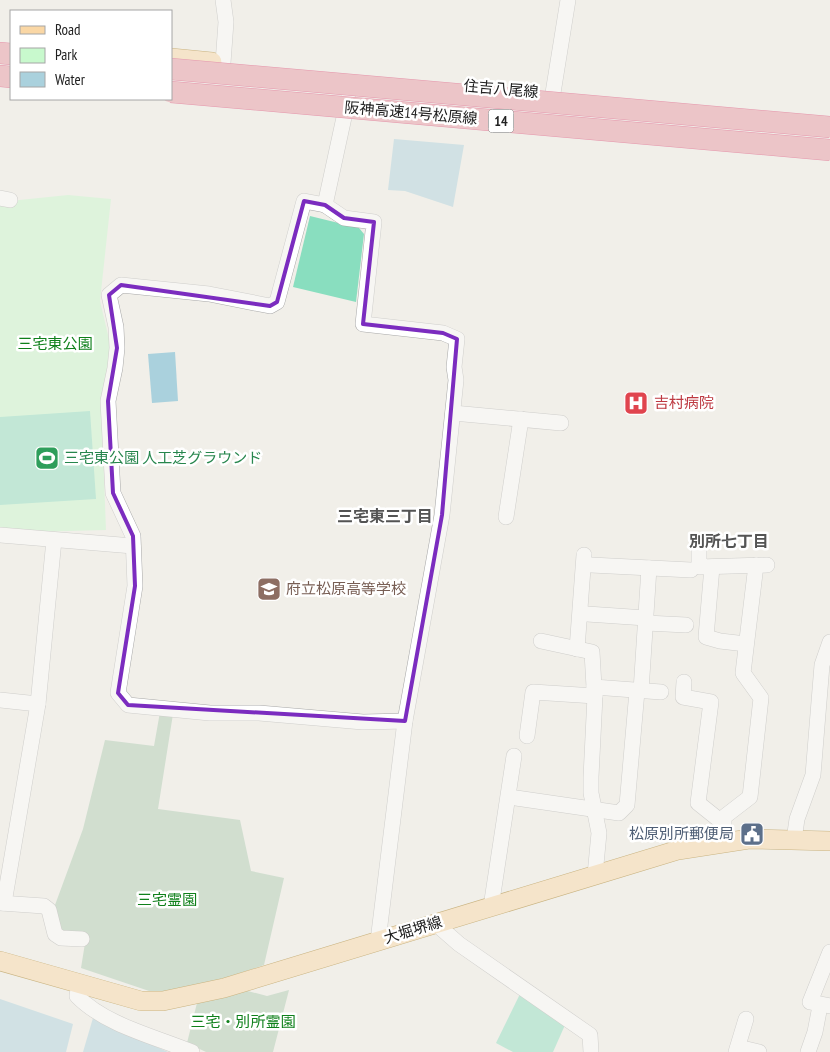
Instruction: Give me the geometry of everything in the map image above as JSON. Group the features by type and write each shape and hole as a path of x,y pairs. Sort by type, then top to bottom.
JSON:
{"highway":[{"name":"阪神高速14号松原線","path":"172,69 830,127"},
{"name":"阪神高速14号松原線","path":"172,92 830,150"}],"main road":[{"name":"住吉八尾線","path":"172,58 350,76 830,117"},
{"path":"172,99 830,143"},
{"name":"大堀堺線","path":"0,961 141,1001 163,1001 224,988 678,850 749,839 830,842"}],"street":[{"path":"222,63 226,22 223,0"},
{"path":"552,93 568,0"},
{"path":"325,205 346,112 350,76"},
{"path":"378,940 405,721 442,515 453,413 457,340 443,333 363,324 374,222 344,218 325,205 304,201 277,302 270,306 209,294 121,285 109,295 116,327 117,348 116,368 108,401 113,493 133,536 135,586 118,693 128,705 210,713 259,713 364,722 405,721"},
{"path":"453,413 561,423"},
{"path":"506,518 520,419"},
{"path":"0,535 133,546"},
{"path":"54,540 38,704 2,903 44,906 49,910 55,934 61,938 82,939"},
{"path":"699,545 699,568 761,565 746,644 743,673 761,698 750,797 724,817 724,842"},
{"path":"577,648 587,560 650,568 691,570"},
{"path":"712,567 706,637 720,641 746,644"},
{"path":"516,798 619,813 627,805 650,568"},
{"path":"587,614 686,625"},
{"path":"541,641 592,652 595,692 591,777 598,834 595,875"},
{"path":"794,840 797,819 814,775 822,665 830,642"},
{"path":"684,682 683,697 711,702 698,803 724,823"},
{"path":"527,736 533,692 661,692"},
{"path":"0,700 38,704"},
{"path":"490,907 514,756"},
{"path":"435,923 459,944 590,1036 590,1052"},
{"path":"808,1052 825,1006 810,1002 830,952"},
{"path":"79,983 77,996 88,1008 104,1017 192,1052"},
{"path":"746,1019 736,1049 759,1052"}],"highlighted area":[{"path":"304,201 325,205 344,218 374,222 363,324 443,333 457,339 442,515 405,721 128,705 118,693 135,586 133,536 113,493 108,401 117,348 109,295 121,285 270,306 277,302"}],"green space":[{"name":"三宅東公園","path":"68,195 111,199 100,301 109,339 109,359 101,398 106,530 31,532 0,529 0,202"},
{"path":"310,216 359,228 364,234 356,302 293,287"},
{"name":"三宅東公園 人工芝グラウンド","path":"90,411 96,499 0,505 0,417"},
{"name":"三宅霊園","path":"160,712 173,714 158,809 240,820 251,871 284,878 264,965 196,988 155,993 81,968 86,937 62,932 55,905 83,829 105,740 154,746"},
{"name":"三宅・別所霊園","path":"244,990 267,996 289,990 273,1052 206,1052 187,1043 197,1003"},
{"path":"520,994 565,1025 553,1052 513,1052 496,1043"}],"water":[{"path":"394,139 464,145 453,207 405,191 388,190"},
{"path":"175,352 178,401 152,403 148,354"},
{"path":"0,999 73,1024 66,1052 0,1052"},
{"path":"93,1018 168,1052 83,1052"}],"place":[{"name":"吉村病院","path":"636,403"},
{"name":"三宅東公園 人工芝グラウンド","path":"47,458"},
{"name":"府立松原高等学校","path":"269,589"},
{"name":"松原別所郵便局","path":"752,834"}],"district":[{"name":"三宅東三丁目","path":"385,516"},
{"name":"別所七丁目","path":"729,541"}]}
